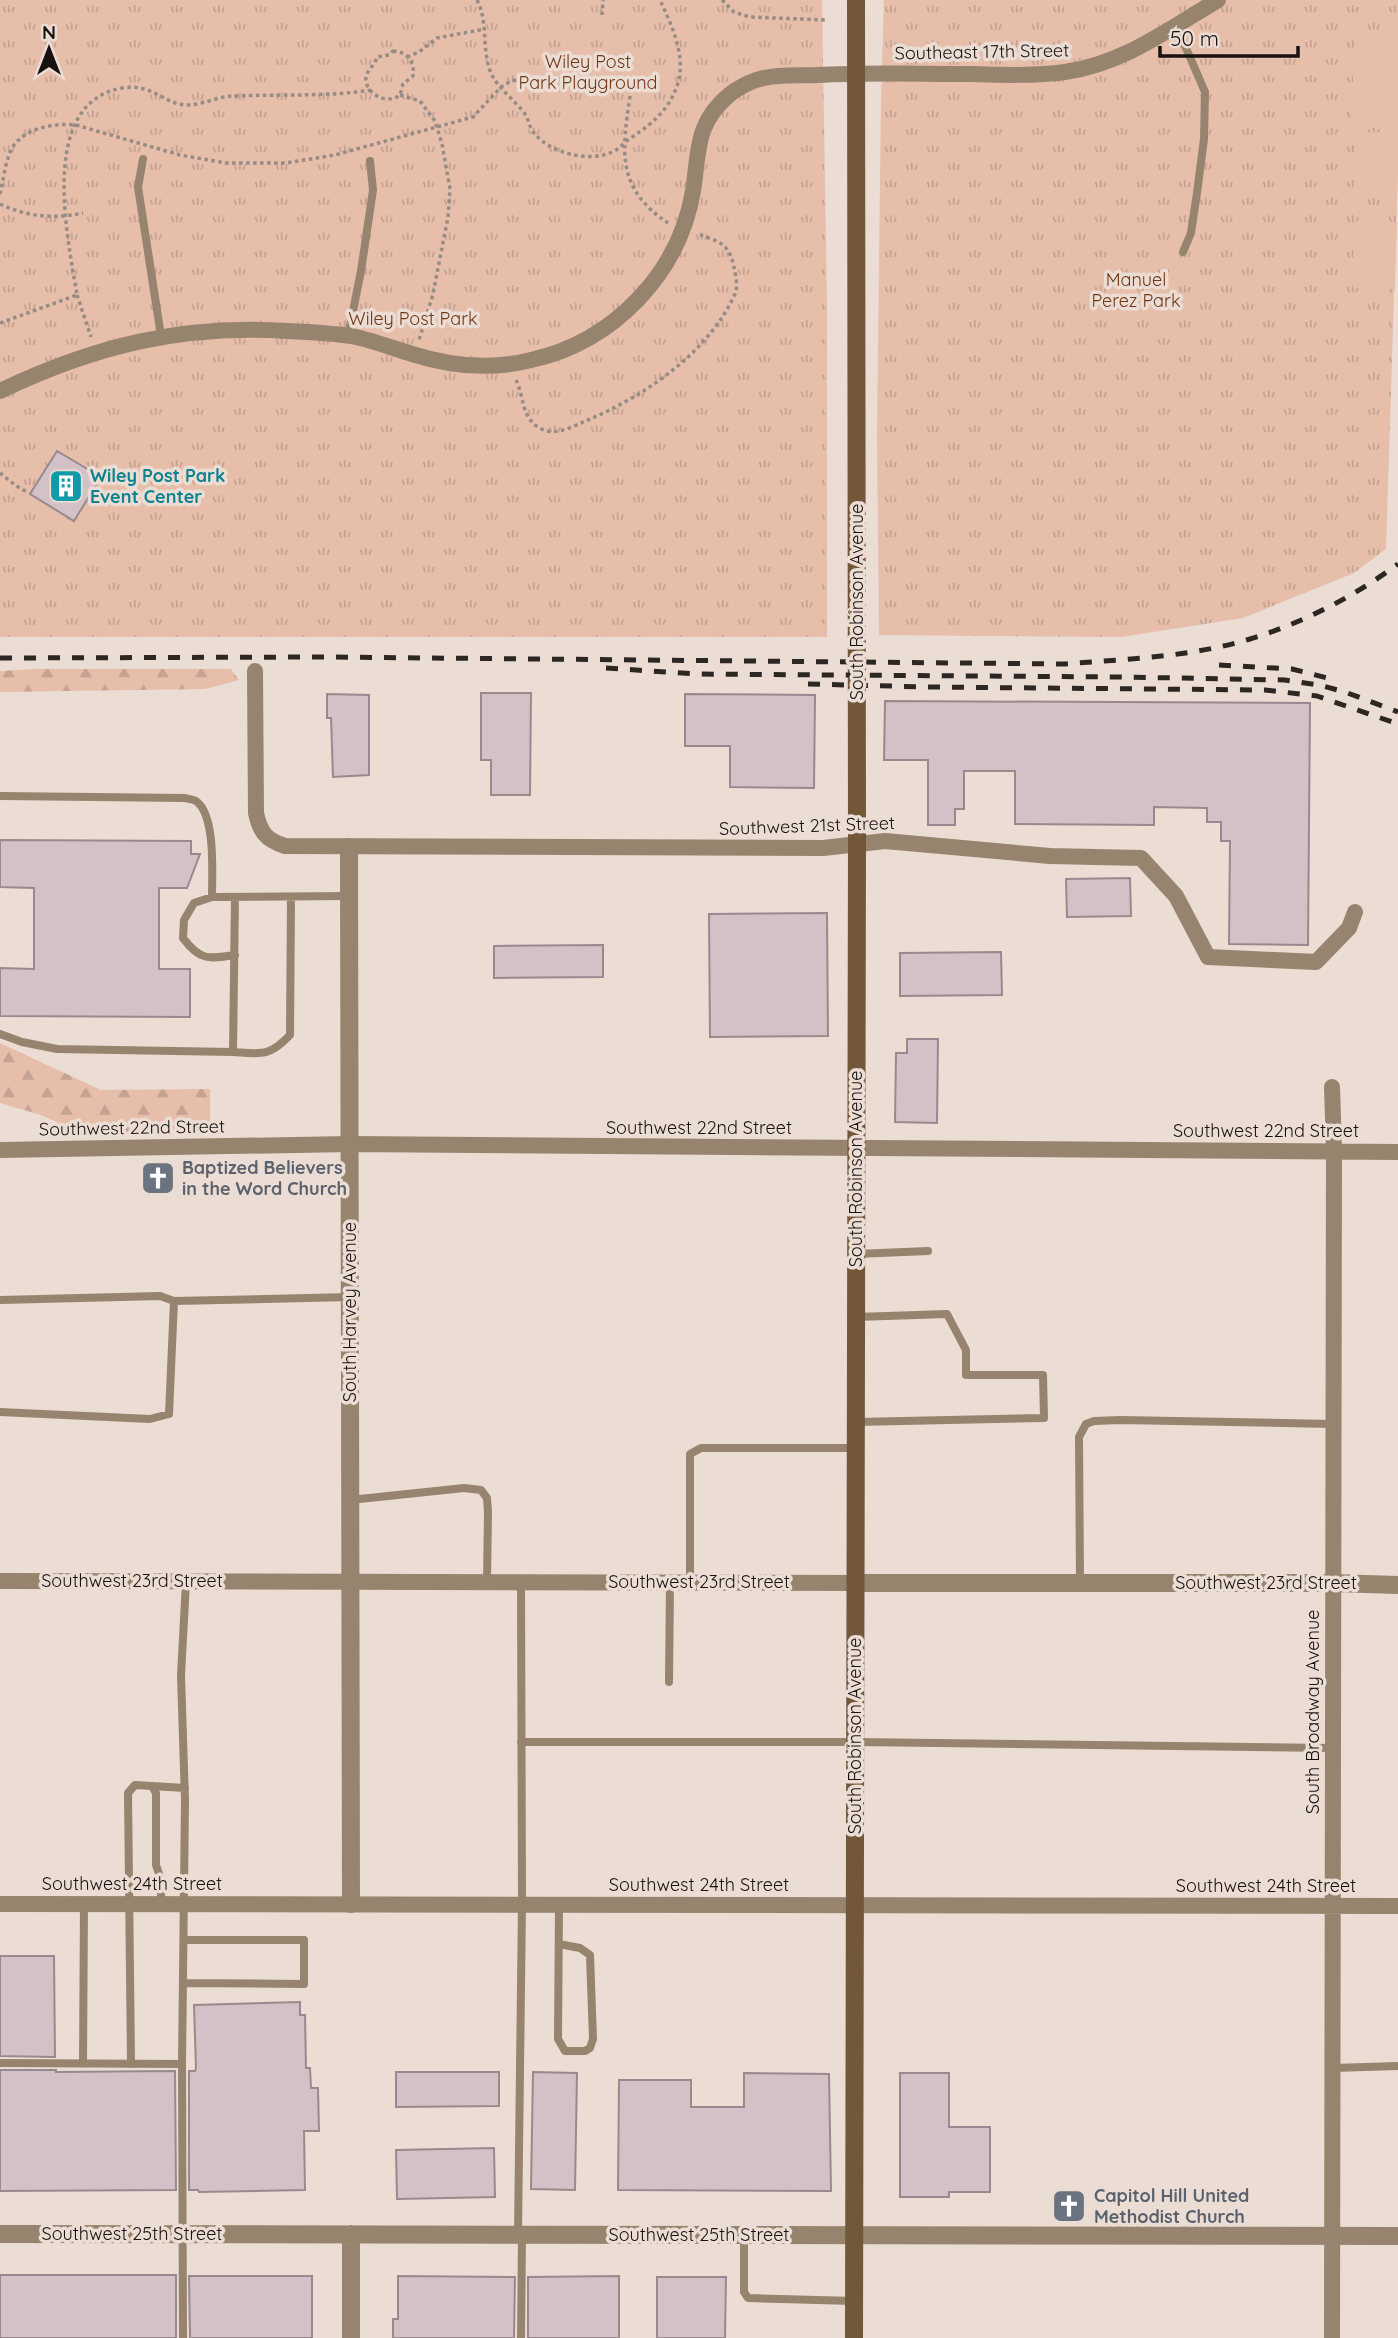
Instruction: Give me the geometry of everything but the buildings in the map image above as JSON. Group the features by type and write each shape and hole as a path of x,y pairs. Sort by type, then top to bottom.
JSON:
{"main road":[{"name":"South Robinson Avenue","path":"854,2338 856,0"}],"street":[{"name":"Southeast 17th Street","path":"0,391 65,362 138,340 210,330 266,329 348,336 414,355 470,365 528,361 564,350 595,334 633,306 671,257 683,229 693,189 699,139 709,118 730,93 761,79 856,73 1001,75 1067,72 1112,60 1137,49 1218,0"},
{"path":"255,671 255,803 260,830 270,840 285,846 349,847"},
{"name":"Southwest 21st Street","path":"349,847 823,848 885,841 1049,856 1141,858 1176,897 1208,957 1315,962 1349,928 1355,912"},
{"name":"South Harvey Avenue","path":"349,847 351,1904"},
{"name":"South Broadway Avenue","path":"1332,1087 1332,2338"},
{"name":"Southwest 22nd Street","path":"0,1150 350,1144 1398,1152"},
{"name":"Southwest 23rd Street","path":"0,1581 1398,1585"},
{"name":"Southwest 24th Street","path":"0,1904 1398,1906"},
{"name":"Southwest 25th Street","path":"0,2234 1398,2236"},
{"path":"351,2234 351,2338"}],"lane":[{"path":"1176,25 1205,92 1204,139 1197,193 1191,233 1182,252"},
{"path":"143,159 138,187 161,336"},
{"path":"348,336 373,190 370,161"},
{"path":"0,796 185,798 195,801 205,813 211,841 212,897"},
{"path":"235,955 207,959 192,950 183,938 184,920 194,903 212,897 349,897"},
{"path":"233,1052 235,897"},
{"path":"0,1034 22,1042 57,1049 263,1054 277,1049 290,1035 291,897"},
{"path":"856,1254 928,1251"},
{"path":"0,1300 350,1297"},
{"path":"0,1412 150,1419 169,1414 174,1300"},
{"path":"856,1317 947,1314 966,1350 967,1374 1044,1375 1044,1418 856,1422"},
{"path":"1080,1582 1079,1437 1086,1424 1121,1420 1333,1424"},
{"path":"690,1582 690,1454 702,1448 856,1448"},
{"path":"350,1500 464,1488 481,1490 487,1498 488,1512 487,1582"},
{"path":"183,2338 185,1788 181,1675 186,1581"},
{"path":"521,1582 521,2338"},
{"path":"669,1682 670,1582"},
{"path":"521,1742 855,1742 1332,1748"},
{"path":"131,2064 128,1793 135,1785 185,1788"},
{"path":"152,1786 156,1793 156,1865 162,1904"},
{"path":"83,2064 84,1904"},
{"path":"559,1904 558,2039 565,2052 585,2052 590,2048 593,2039 590,1955 580,1948 559,1944"},
{"path":"183,1983 304,1984 304,1940 184,1940"},
{"path":"0,2063 182,2064"},
{"path":"1332,2067 1398,2066"},
{"path":"744,2235 744,2292 748,2298 854,2301"}],"path":[{"path":"478,0 492,74 526,115 532,132 548,146 565,155 596,156 617,150 651,125 666,110 678,85 680,59 677,38 660,0"},
{"path":"602,15 603,0"},
{"path":"722,0 734,12 750,17 826,20"},
{"path":"407,57 419,52 437,38 485,29"},
{"path":"393,51 407,57 413,63 413,76 403,85 400,95 391,100 381,99 369,87 366,75 375,66 377,57 389,55 393,51"},
{"path":"0,194 8,158 15,145 25,135 58,123 76,125 180,155 226,163 286,163 335,155 473,117 501,87 511,81 526,78"},
{"path":"400,95 420,101 438,126 448,173 450,203 433,295 414,355"},
{"path":"511,375 520,387 528,418 538,428 549,431 563,430 616,408 647,391 681,363 716,325 736,292 733,260 723,245 670,224 650,210 636,194 629,178 625,142 629,96"},
{"path":"0,204 31,216 52,217 83,213"},
{"path":"0,473 27,492"}],"green space":[{"name":"Wiley Post Park","path":"0,0 822,0 827,306 827,637 0,637"},
{"name":"Manuel Perez Park","path":"884,0 1398,0 1398,169 1386,549 1354,573 1243,618 1121,637 879,635 877,435"},
{"path":"1354,38 1398,39 1398,118 1352,118"},
{"path":"1356,132 1398,133 1397,199 1355,198"},
{"path":"1354,221 1397,222 1395,289 1353,288"},
{"path":"231,669 239,680 205,689 0,692 0,671"},
{"path":"0,1043 101,1090 210,1089 210,1130 85,1135 41,1115 0,1103"}],"railway":[{"path":"0,658 325,657 1065,664 1182,654 1250,639 1327,608 1398,564"},
{"path":"1219,665 1292,669 1335,680"},
{"path":"606,668 696,674 1285,680 1345,692 1398,712"},
{"path":"808,684 1265,690 1317,696 1398,724"}],"place":[{"name":"Wiley Post Park Event Center","path":"66,486"},
{"name":"Baptized Believers in the Word Church","path":"158,1178"},
{"name":"Capitol Hill United Methodist Church","path":"1069,2206"}],"park label":[{"name":"Wiley Post Park Playground","path":"588,72"}]}
